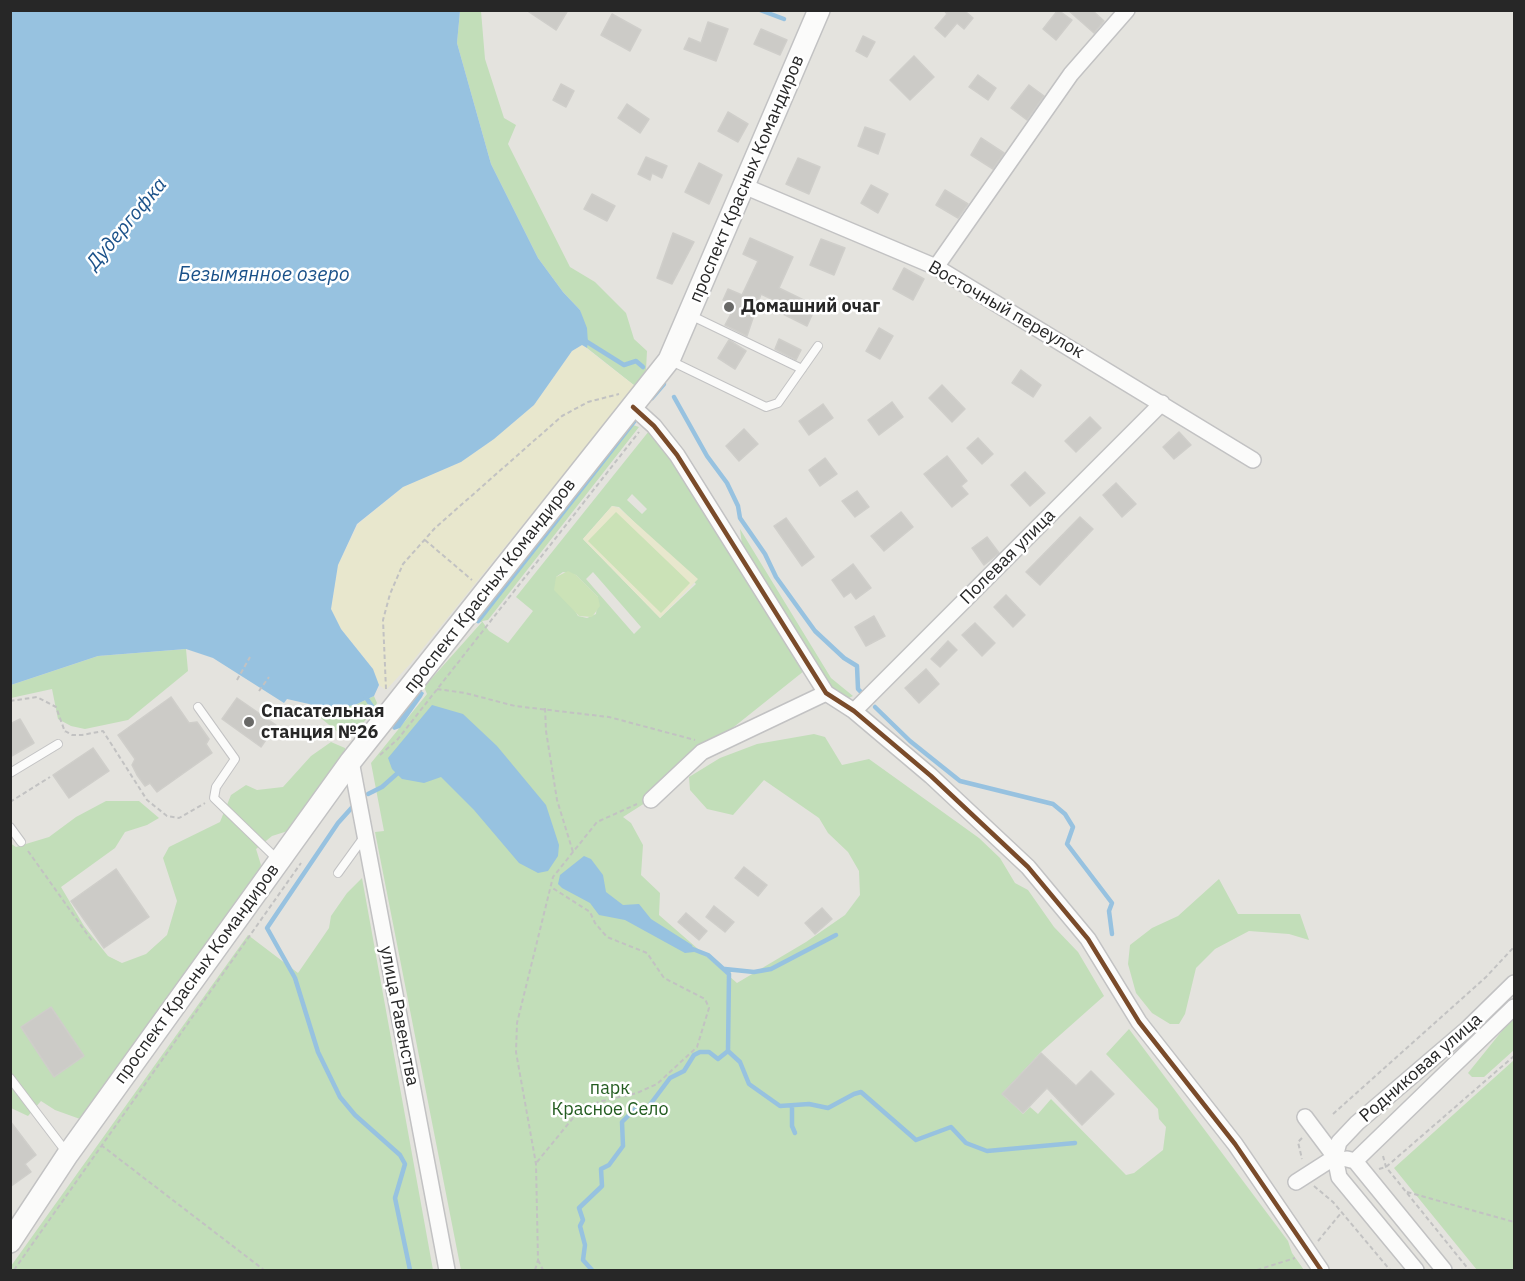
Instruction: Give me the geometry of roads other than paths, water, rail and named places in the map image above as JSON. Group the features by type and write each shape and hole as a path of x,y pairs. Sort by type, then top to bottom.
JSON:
{"street":[{"name":"проспект Красных Командиров","path":"10,1242 68,1154 351,761 626,400 669,360 819,10"},
{"path":"936,267 1071,74 1127,10"},
{"name":"Восточный переулок","path":"744,186 936,267 1254,460"},
{"path":"626,400 654,426 677,455 826,693 854,711 931,776 1028,867 1088,939 1139,1022 1235,1144 1307,1254 1321,1270"},
{"name":"Полевая улица","path":"854,711 1162,403"},
{"path":"651,800 693,760 715,746 826,693"},
{"name":"улица Равенства","path":"351,761 447,1270"},
{"name":"Родниковая улица","path":"1335,1157 1339,1142 1357,1123 1467,1029 1515,983"},
{"name":"Родниковая улица","path":"1355,1161 1515,1007"},
{"path":"1305,1117 1335,1157 1339,1177 1416,1270"},
{"path":"1303,1179 1335,1157 1355,1161 1444,1270"}],"lane":[{"path":"688,314 802,369"},
{"path":"669,360 766,407 778,403 818,346"},
{"path":"198,707 236,759 216,787 214,798 279,861"},
{"path":"10,773 58,744"},
{"path":"10,827 21,842"},
{"path":"338,873 365,836"},
{"path":"10,1078 68,1154"}],"water":[{"name":"Безымянное озеро","path":"11,10 460,11 457,43 491,164 538,258 563,292 580,310 587,328 588,343 587,348 582,345 572,351 534,405 494,439 461,462 403,487 357,524 338,565 331,609 341,629 373,669 379,685 374,696 355,705 331,709 287,699 284,703 213,658 186,649 98,656 11,685"},
{"path":"419,689 424,693 422,697 400,728 394,730 392,728"},
{"path":"432,705 463,714 497,746 546,805 559,845 558,856 548,871 538,873 519,863 474,810 441,777 424,783 402,779 392,769 388,758"},
{"path":"584,856 591,859 603,875 606,892 623,905 639,904 651,919 692,945 694,952 685,953 625,920 599,915 590,903 562,888 558,884 560,875"}],"waterway":[{"path":"760,10 784,19"},
{"path":"584,340 624,365 636,361 643,367"},
{"path":"652,398 664,384"},
{"path":"674,397 707,456 727,483 738,506 740,518 765,554 776,577 815,631 844,658 857,666 858,689 861,692"},
{"path":"478,621 636,419"},
{"path":"365,696 375,711"},
{"path":"875,707 910,741 960,781 1053,804 1065,814 1073,827 1067,844 1112,903 1109,911 1112,934"},
{"path":"368,794 382,787 400,771"},
{"path":"356,803 338,823 267,928 295,978 318,1052 340,1097 355,1115 400,1155 405,1164 395,1198 410,1270"},
{"path":"725,969 754,972 771,969 836,935"},
{"path":"592,1270 583,1260 585,1245 580,1226 583,1220 579,1208 602,1186 601,1169 609,1165 623,1146 622,1122 635,1109 646,1110 670,1078 684,1071 694,1055 709,1052 718,1059 728,1051 729,974 708,955 690,948"},
{"path":"728,1051 740,1062 749,1084 780,1106 809,1104 828,1108 861,1092 916,1140 951,1127 966,1143 987,1151 1075,1143"},
{"path":"792,1106 792,1126 795,1133"}],"place":[{"name":"Домашний очаг","path":"729,307"},
{"name":"Спасательная станция №26","path":"249,722"}],"water label":[{"name":"Дудергофка","path":"127,224"}],"park label":[{"name":"парк Красное Село","path":"610,1099"}]}
